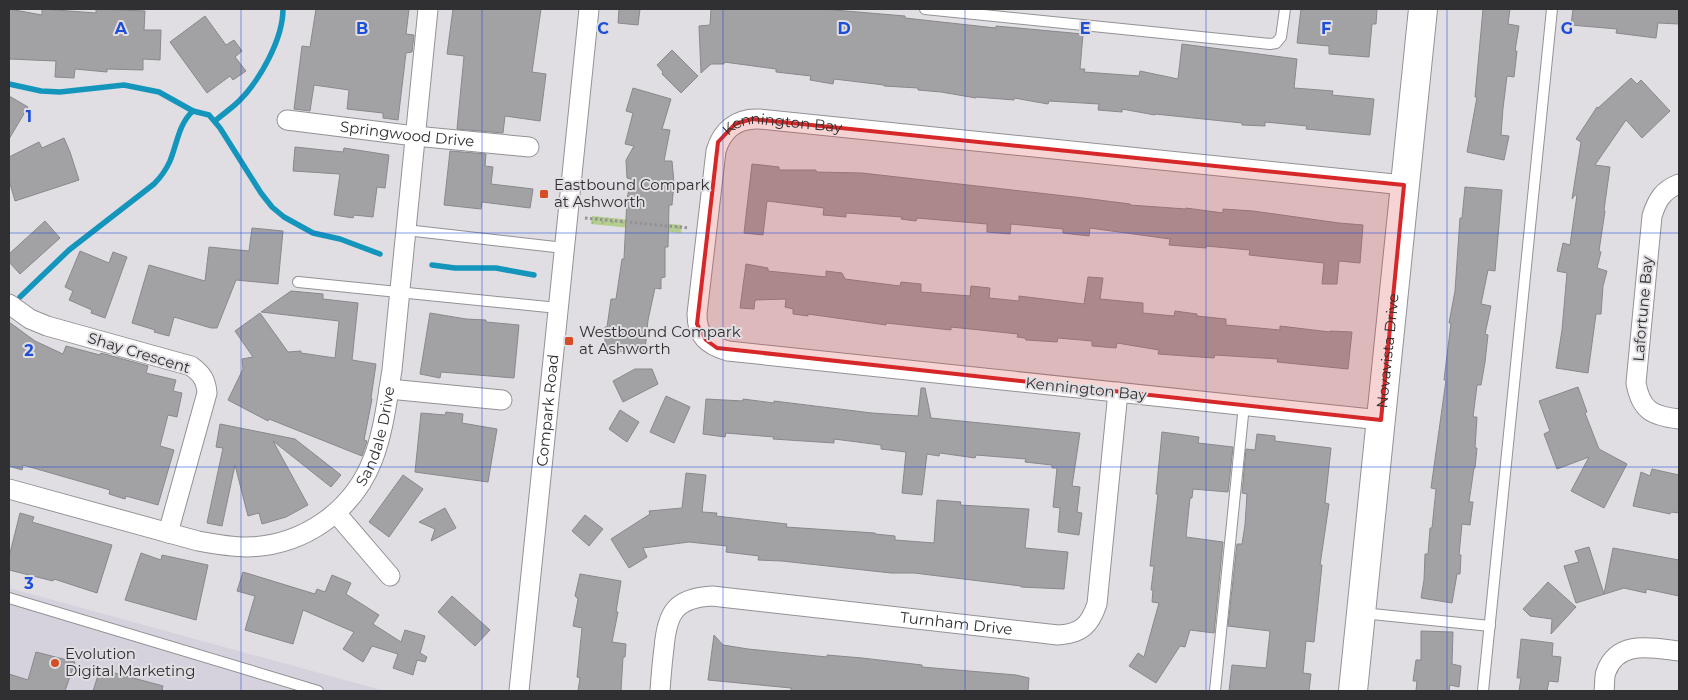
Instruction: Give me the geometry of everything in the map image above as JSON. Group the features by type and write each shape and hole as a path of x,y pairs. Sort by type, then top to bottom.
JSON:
{"street":[{"name":"Sandale Drive","path":"9,489 168,533 224,546 248,547 271,545 292,539 313,530 346,504 366,476 381,432 389,389 428,9"},
{"name":"Compark Road","path":"519,691 589,9"},
{"name":"Novavista Drive","path":"1353,691 1422,9"},
{"name":"Kennington Bay","path":"1381,420 728,351 717,348 706,340 697,324 718,142 734,124 744,120 752,119 1404,185"},
{"name":"Springwood Drive","path":"287,120 415,136 529,147"},
{"name":"Lafortune Bay","path":"1679,184 1671,187 1656,202 1652,216 1636,383 1641,400 1653,414 1660,417 1679,419"},
{"name":"Shay Crescent","path":"9,304 30,319 47,326 191,366 200,373 206,382 206,394 168,533"},
{"path":"389,389 502,400"},
{"name":"Turnham Drive","path":"660,691 665,633 668,621 681,604 699,597 712,596 1058,635 1074,633 1085,627 1093,616 1096,604 1118,392"},
{"path":"336,513 390,576"},
{"path":"1604,691 1606,673 1612,661 1625,650 1638,647 1679,651"}],"lane":[{"path":"925,9 1270,44 1276,43 1281,37 1285,9"},
{"path":"1483,691 1552,9"},
{"path":"406,230 564,248"},
{"path":"298,282 558,308"},
{"path":"1215,691 1244,405"},
{"path":"9,598 318,691"},
{"path":"1361,613 1490,626"}],"path":[{"path":"584,218 707,230"}],"highlighted area":[{"path":"752,119 1404,185 1381,420 717,348 706,340 697,324 718,142 735,124"}],"shaded area":[{"path":"9,588 385,691 9,691"}],"green space":[{"path":"592,216 682,225 681,233 591,224"}],"building":[{"path":"9,9 42,15 42,9 96,13 96,9 145,11 144,30 161,30 160,60 143,59 143,70 107,69 107,72 75,69 74,78 55,77 56,61 9,59"},
{"path":"316,9 409,9 406,34 414,35 412,52 406,53 398,120 383,118 383,113 347,109 349,90 314,85 310,111 294,109 302,46 310,47"},
{"path":"453,9 541,9 532,72 546,74 540,121 505,116 503,133 457,129 464,56 447,54"},
{"path":"619,9 640,9 638,25 618,23"},
{"path":"711,9 822,9 905,16 905,18 996,28 996,26 1083,34 1080,69 1085,69 1084,72 1139,76 1140,71 1178,79 1182,44 1297,59 1294,88 1333,91 1332,95 1374,99 1370,135 1306,129 1307,126 1265,122 1265,126 1242,125 1242,123 1155,115 1122,109 1122,112 1098,110 1099,104 1049,101 1048,104 1014,98 1014,100 976,98 918,90 918,88 884,86 834,79 833,84 810,80 811,76 776,72 776,69 724,62 724,64 711,64 701,73 699,26 710,25"},
{"path":"1301,9 1377,9 1376,24 1372,24 1369,57 1329,54 1329,46 1297,43"},
{"path":"1483,9 1510,9 1508,24 1519,26 1515,51 1517,51 1514,77 1507,76 1503,108 1501,135 1509,136 1504,160 1467,152 1477,97 1475,97"},
{"path":"1573,9 1679,9 1679,24 1658,23 1656,38 1616,33 1617,29 1571,25"},
{"path":"205,16 226,45 234,40 242,51 235,57 246,71 233,80 230,76 207,93 170,42"},
{"path":"672,50 698,76 681,93 662,74 663,72 657,65"},
{"path":"1631,78 1637,84 1641,80 1670,111 1642,138 1626,120 1595,165 1610,167 1599,251 1601,252 1597,268 1607,271 1603,286 1601,314 1596,314 1588,373 1556,368 1562,330 1567,273 1557,271 1563,243 1570,245 1577,195 1572,199 1581,142 1576,139 1597,107"},
{"path":"633,88 671,99 662,129 670,130 664,161 672,161 674,183 672,205 669,205 668,247 665,247 665,277 661,278 661,289 655,288 648,320 645,351 605,352 605,327 607,327 611,299 616,299 622,259 624,259 627,199 631,179 627,178 626,160 634,146 625,144 633,113 626,111"},
{"path":"9,96 28,107 9,139"},
{"path":"64,138 79,180 15,201 9,180 9,157 39,142 42,148"},
{"path":"295,147 343,152 344,148 389,155 385,188 377,187 373,217 354,215 353,218 334,215 340,174 293,171"},
{"path":"450,151 486,154 485,166 493,167 491,184 533,189 530,208 482,202 481,209 444,205"},
{"path":"752,164 779,167 779,170 862,173 1130,205 1186,208 1223,213 1223,209 1253,211 1363,225 1360,263 1339,261 1337,284 1322,284 1324,263 1249,255 1250,250 1169,245 1170,239 1090,228 1089,236 1063,233 1063,229 1011,224 1010,234 987,232 987,224 917,218 916,221 901,219 902,217 846,213 846,217 823,215 824,208 767,201 763,235 744,233"},
{"path":"1465,187 1502,190 1495,271 1488,270 1481,304 1491,306 1485,334 1488,335 1485,362 1481,385 1477,385 1473,417 1477,417 1475,448 1477,448 1469,502 1473,502 1470,525 1462,524 1459,555 1461,555 1460,574 1457,574 1452,603 1421,598 1425,554 1428,554 1430,528 1432,528 1436,489 1431,488 1446,380 1444,380 1451,323 1449,323 1455,291 1460,218 1462,218"},
{"path":"45,221 60,238 20,274 9,262 9,254"},
{"path":"252,228 283,231 278,284 236,280 217,328 174,317 169,336 132,323 149,265 205,281 209,247 249,251"},
{"path":"80,251 109,263 113,252 127,257 105,318 91,313 92,310 69,300 73,291 65,287"},
{"path":"746,264 768,268 768,271 826,277 826,271 842,273 845,279 900,286 901,282 921,284 921,292 970,296 971,286 990,288 989,298 1019,301 1019,296 1084,304 1088,277 1103,278 1100,299 1143,303 1143,313 1174,316 1175,311 1197,314 1197,316 1226,319 1226,325 1280,330 1280,326 1330,332 1352,332 1348,369 1277,362 1278,359 1215,355 1214,358 1158,354 1159,350 1117,343 1116,348 1092,346 1092,341 1058,338 1057,342 1026,340 1025,338 1017,337 1018,334 951,327 951,330 886,323 886,325 808,314 808,316 793,314 793,309 785,307 786,299 755,300 754,309 740,308"},
{"path":"291,291 323,294 323,299 358,303 352,360 376,364 372,399 364,440 367,441 362,456 269,419 268,421 228,400 243,369 242,359 253,357 235,331 260,313 288,352 301,351 301,353 335,358 339,321 261,312"},
{"path":"430,313 519,325 514,378 441,372 440,378 420,374"},
{"path":"9,322 35,341 63,354 66,346 100,355 101,353 148,366 146,373 176,380 173,391 182,393 177,417 168,415 160,446 174,450 158,505 126,496 125,499 109,494 110,490 23,465 22,470 9,466"},
{"path":"635,369 652,369 658,384 623,402 613,381"},
{"path":"1578,387 1587,412 1585,413 1599,449 1627,464 1604,508 1571,491 1589,457 1557,469 1544,434 1550,431 1539,401"},
{"path":"921,388 925,388 931,418 1080,433 1072,486 1080,487 1077,512 1082,513 1079,535 1058,532 1060,508 1053,507 1057,468 1052,468 1052,465 1025,462 1026,459 976,455 975,458 940,453 939,456 927,454 922,495 902,493 906,452 881,449 881,445 834,439 834,443 773,439 774,437 726,433 725,437 703,434 706,399 743,401 743,399 774,403 774,401 872,413 918,416"},
{"path":"666,396 690,407 674,443 650,432"},
{"path":"620,410 639,422 627,442 609,429"},
{"path":"446,412 463,414 462,423 497,429 488,482 415,472 421,413 445,415"},
{"path":"220,424 295,439 341,475 331,487 273,441 308,505 286,517 262,524 259,513 248,516 235,465 222,526 207,523 223,448 216,447"},
{"path":"1162,432 1199,437 1198,443 1233,447 1228,492 1193,489 1192,498 1190,498 1186,537 1223,542 1214,633 1190,630 1185,647 1180,646 1156,683 1129,666 1138,653 1144,657 1159,603 1152,602 1153,590 1151,590 1154,566 1150,566 1158,494 1156,494"},
{"path":"1257,434 1275,436 1275,441 1331,448 1325,503 1329,504 1320,565 1322,565 1314,642 1306,641 1303,673 1311,674 1309,691 1229,691 1232,665 1266,668 1270,631 1228,626 1237,544 1242,544 1245,525 1247,494 1242,493 1246,449 1255,450"},
{"path":"1652,469 1679,475 1679,513 1671,512 1670,514 1633,506 1641,472 1650,476"},
{"path":"686,473 706,475 702,512 717,513 716,516 787,524 786,527 875,533 895,536 895,540 934,543 937,500 961,502 960,505 1029,509 1025,548 1068,552 1064,589 1021,587 914,573 891,573 758,560 759,556 726,552 727,546 689,542 643,548 647,557 629,568 611,539 650,514 649,511 682,508"},
{"path":"403,475 423,489 389,537 369,522"},
{"path":"445,508 456,528 431,541 435,529 419,522"},
{"path":"20,513 34,517 32,522 112,545 97,593 54,579 53,581 9,570 9,557"},
{"path":"585,515 603,529 589,546 572,531"},
{"path":"1589,547 1604,594 1613,548 1679,560 1679,596 1646,589 1646,593 1624,588 1576,603 1564,566 1579,562 1575,551"},
{"path":"141,553 161,560 162,555 208,565 196,620 125,600"},
{"path":"243,572 315,594 317,589 325,592 332,575 351,583 346,594 379,615 373,624 401,642 405,630 425,636 420,653 427,657 425,662 417,660 413,675 393,668 398,654 372,646 363,662 343,649 354,632 303,610 293,644 245,630 255,596 237,591"},
{"path":"580,574 621,581 616,612 618,612 612,642 626,644 625,657 623,657 621,691 578,691 580,678 577,677 582,628 573,626 578,599 575,596"},
{"path":"1548,582 1576,607 1551,634 1552,619 1530,616 1523,609"},
{"path":"452,596 490,630 475,646 438,612"},
{"path":"1421,631 1453,632 1452,664 1461,666 1459,687 1450,685 1449,691 1416,691 1417,681 1413,681 1416,660 1421,660"},
{"path":"714,635 723,645 748,649 827,657 827,655 862,658 922,665 922,667 1016,675 1029,678 1028,691 791,691 791,688 708,680"},
{"path":"1521,639 1553,643 1552,656 1561,657 1558,682 1549,681 1547,691 1519,691 1521,678 1517,678"},
{"path":"36,652 75,662 65,691 9,691 9,674 28,680"},
{"path":"100,669 163,686 162,691 93,691"}],"waterway":[{"path":"215,121 239,101 262,71 275,46 282,21 283,9"},
{"path":"9,84 41,91 60,92 124,85 159,92 193,111 209,115 220,128 261,193 272,207 284,217 313,233 340,239 380,254"},
{"path":"20,297 69,250 157,181 170,161 184,121 193,111"},
{"path":"432,265 455,268 496,268 534,275"}],"place":[{"name":"Eastbound Compark at Ashworth","path":"544,194"},
{"name":"Westbound Compark at Ashworth","path":"569,341"},
{"name":"Evolution Digital Marketing","path":"55,663"}]}
